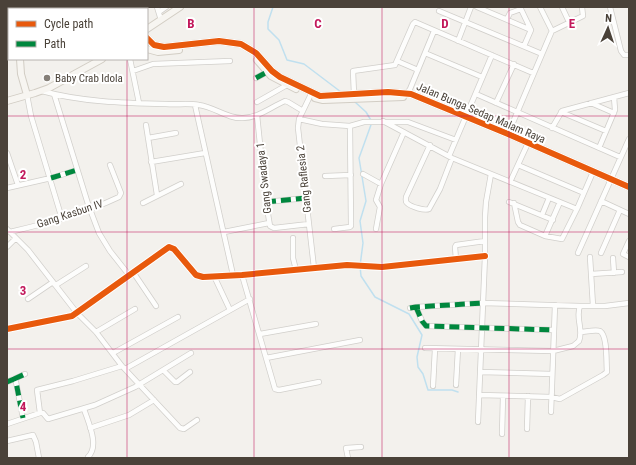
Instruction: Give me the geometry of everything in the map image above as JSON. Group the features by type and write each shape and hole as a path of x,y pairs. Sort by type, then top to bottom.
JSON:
{"street":[{"path":"162,20 158,9 166,7"},
{"path":"148,28 180,7"},
{"path":"458,41 471,7"},
{"path":"478,7 491,10 531,30"},
{"path":"540,7 552,31"},
{"path":"562,7 570,22"},
{"path":"508,134 552,31 583,16 582,7"},
{"path":"610,7 621,51 624,55 629,55"},
{"path":"507,19 510,13 520,8 531,30"},
{"path":"439,11 542,54"},
{"path":"349,96 353,71 395,65 413,23 533,73"},
{"path":"524,46 531,30"},
{"path":"410,95 418,70 434,31"},
{"name":"Jalan Bunga Sedap Malam Raya","path":"148,39 154,45 164,47 219,41 241,44 256,53 275,74 311,94"},
{"name":"Jalan Bunga Sedap Malam Raya","path":"148,49 154,52 162,52 210,44 227,45 244,49 277,80 311,94 320,96 349,96 388,92 410,95 508,134 629,187"},
{"path":"425,53 482,76"},
{"path":"430,145 405,200 407,203 425,211 429,210 440,189 456,140 492,55"},
{"path":"20,60 20,74 27,95 31,116 51,178 62,219"},
{"path":"7,101 42,91 100,60"},
{"path":"130,60 139,103"},
{"path":"133,71 153,64 230,61"},
{"path":"397,61 418,70"},
{"path":"496,103 514,64"},
{"path":"256,78 267,72"},
{"path":"257,102 287,85"},
{"path":"42,91 54,94 139,103 195,104 205,106 233,118 243,118 257,115 287,101 303,111"},
{"path":"552,128 561,112 567,109 629,93"},
{"path":"54,94 90,210 103,240 156,306"},
{"path":"311,94 299,118 322,124 350,126 364,122 410,122 456,140"},
{"path":"476,94 620,157"},
{"path":"599,148 614,113 616,106 614,97"},
{"path":"591,103 614,113"},
{"path":"195,104 224,232 232,275"},
{"path":"561,112 606,131"},
{"name":"Gang Swadaya 1","path":"257,115 270,226 274,228 309,224"},
{"name":"Gang Raflesia 2","path":"299,118 298,128 314,268"},
{"path":"383,121 450,157 577,209"},
{"path":"146,125 157,195"},
{"path":"334,229 346,229 351,226 350,126"},
{"path":"376,229 380,207 376,200 381,184 404,132"},
{"path":"148,138 176,133"},
{"path":"578,253 629,139"},
{"path":"510,182 528,143"},
{"path":"7,153 18,185"},
{"path":"151,162 205,153"},
{"name":"Gang Kasbun IV","path":"8,230 62,219 90,210 121,195 110,165"},
{"path":"518,165 584,193"},
{"path":"7,188 51,178 77,170"},
{"path":"553,220 511,202 520,225 545,236 562,239 593,172"},
{"path":"363,174 381,184"},
{"path":"478,422 486,202 491,174"},
{"path":"325,176 350,175"},
{"path":"143,203 181,184"},
{"path":"266,202 306,198"},
{"path":"542,215 549,198"},
{"path":"601,201 629,214"},
{"path":"545,236 560,202"},
{"path":"601,253 620,210"},
{"path":"224,232 269,223"},
{"path":"8,230 28,250 124,368 181,429 184,429 197,420"},
{"path":"7,247 16,238"},
{"path":"293,238 293,258 296,270"},
{"path":"456,259 456,245 485,241"},
{"path":"629,241 623,254 629,257"},
{"path":"7,329 68,317 170,247 174,249 196,275 203,276 242,275 354,265 382,267 485,256"},
{"path":"590,257 593,306"},
{"path":"613,258 614,273"},
{"path":"28,299 86,266"},
{"path":"591,274 622,272"},
{"path":"242,275 276,390 319,382"},
{"path":"214,276 230,310"},
{"path":"40,413 37,390 124,368 190,334 250,299"},
{"path":"410,308 482,303 593,306 629,303"},
{"path":"551,412 555,305"},
{"path":"425,348 553,351 577,344 580,339 581,332 578,316 580,306"},
{"path":"416,307 422,321 426,326 554,330"},
{"path":"96,332 135,309"},
{"path":"113,353 178,317"},
{"path":"260,334 316,324"},
{"path":"480,395 563,398 603,375 607,372 604,336 595,330 581,332"},
{"path":"266,358 360,340"},
{"path":"433,386 435,348"},
{"path":"456,385 458,349"},
{"path":"7,424 40,413 43,413 48,418 84,409 140,385 191,353"},
{"path":"164,371 175,382 190,372"},
{"path":"480,372 552,374"},
{"path":"7,382 25,374"},
{"path":"14,379 18,388 23,418"},
{"path":"502,434 503,396"},
{"path":"527,428 528,396"},
{"path":"90,428 129,414 154,400"},
{"path":"84,409 90,428 93,448 92,454 88,458"},
{"path":"7,441 33,435 39,458"},
{"path":"348,458 346,448 361,447"}],"waterway":[{"path":"273,7 268,22 268,29 279,40 287,60 304,64 341,92"},
{"path":"355,102 366,112 372,122 359,158 366,201 360,221 363,243 360,266 361,276 375,297 409,314 422,335 417,357 418,367 423,374 428,390 452,390 458,392"}],"marked path":[{"path":"256,78 267,72"},
{"path":"51,178 77,170"},
{"path":"266,202 306,198"},
{"path":"410,308 482,303"},
{"path":"416,307 422,321 426,326 554,330"},
{"path":"14,379 25,374"},
{"path":"7,382 14,379 16,382 23,418"}],"cycle path":[{"path":"148,39 154,45 164,47 219,41 241,44 256,53 272,71 280,77 320,96 388,92 411,94 508,134 629,187"},
{"path":"7,329 72,316 169,247 174,249 196,275 203,277 242,275 347,265 382,267 485,256"}],"place":[{"name":"Baby Crab Idola","path":"47,78"}]}
